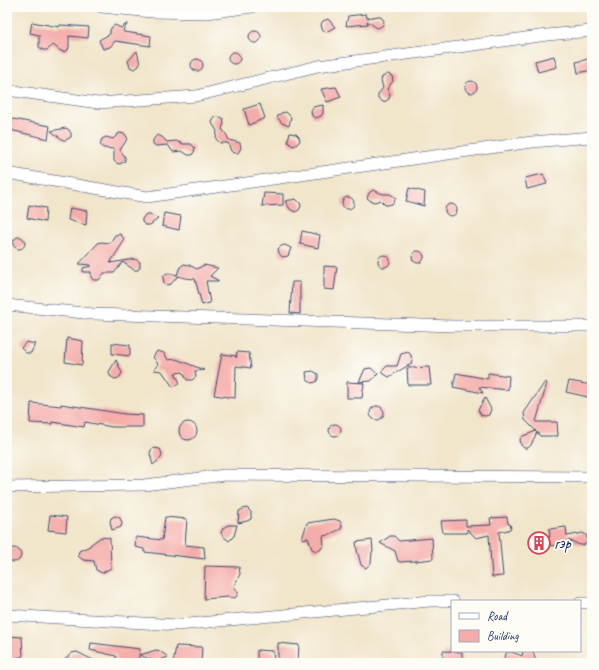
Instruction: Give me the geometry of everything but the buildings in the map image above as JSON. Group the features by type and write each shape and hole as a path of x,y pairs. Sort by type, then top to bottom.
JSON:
{"street":[{"path":"101,7 152,12 207,13 252,7"},
{"path":"7,90 98,103 196,96 318,66 592,30"},
{"path":"7,173 147,197 532,142 592,137"},
{"path":"7,305 109,314 453,326 592,326"},
{"path":"7,487 144,485 225,475 592,478"},
{"path":"7,615 178,625 430,601 451,601"},
{"path":"581,603 592,603"}],"place":[{"name":"гэр","path":"539,543"}]}
